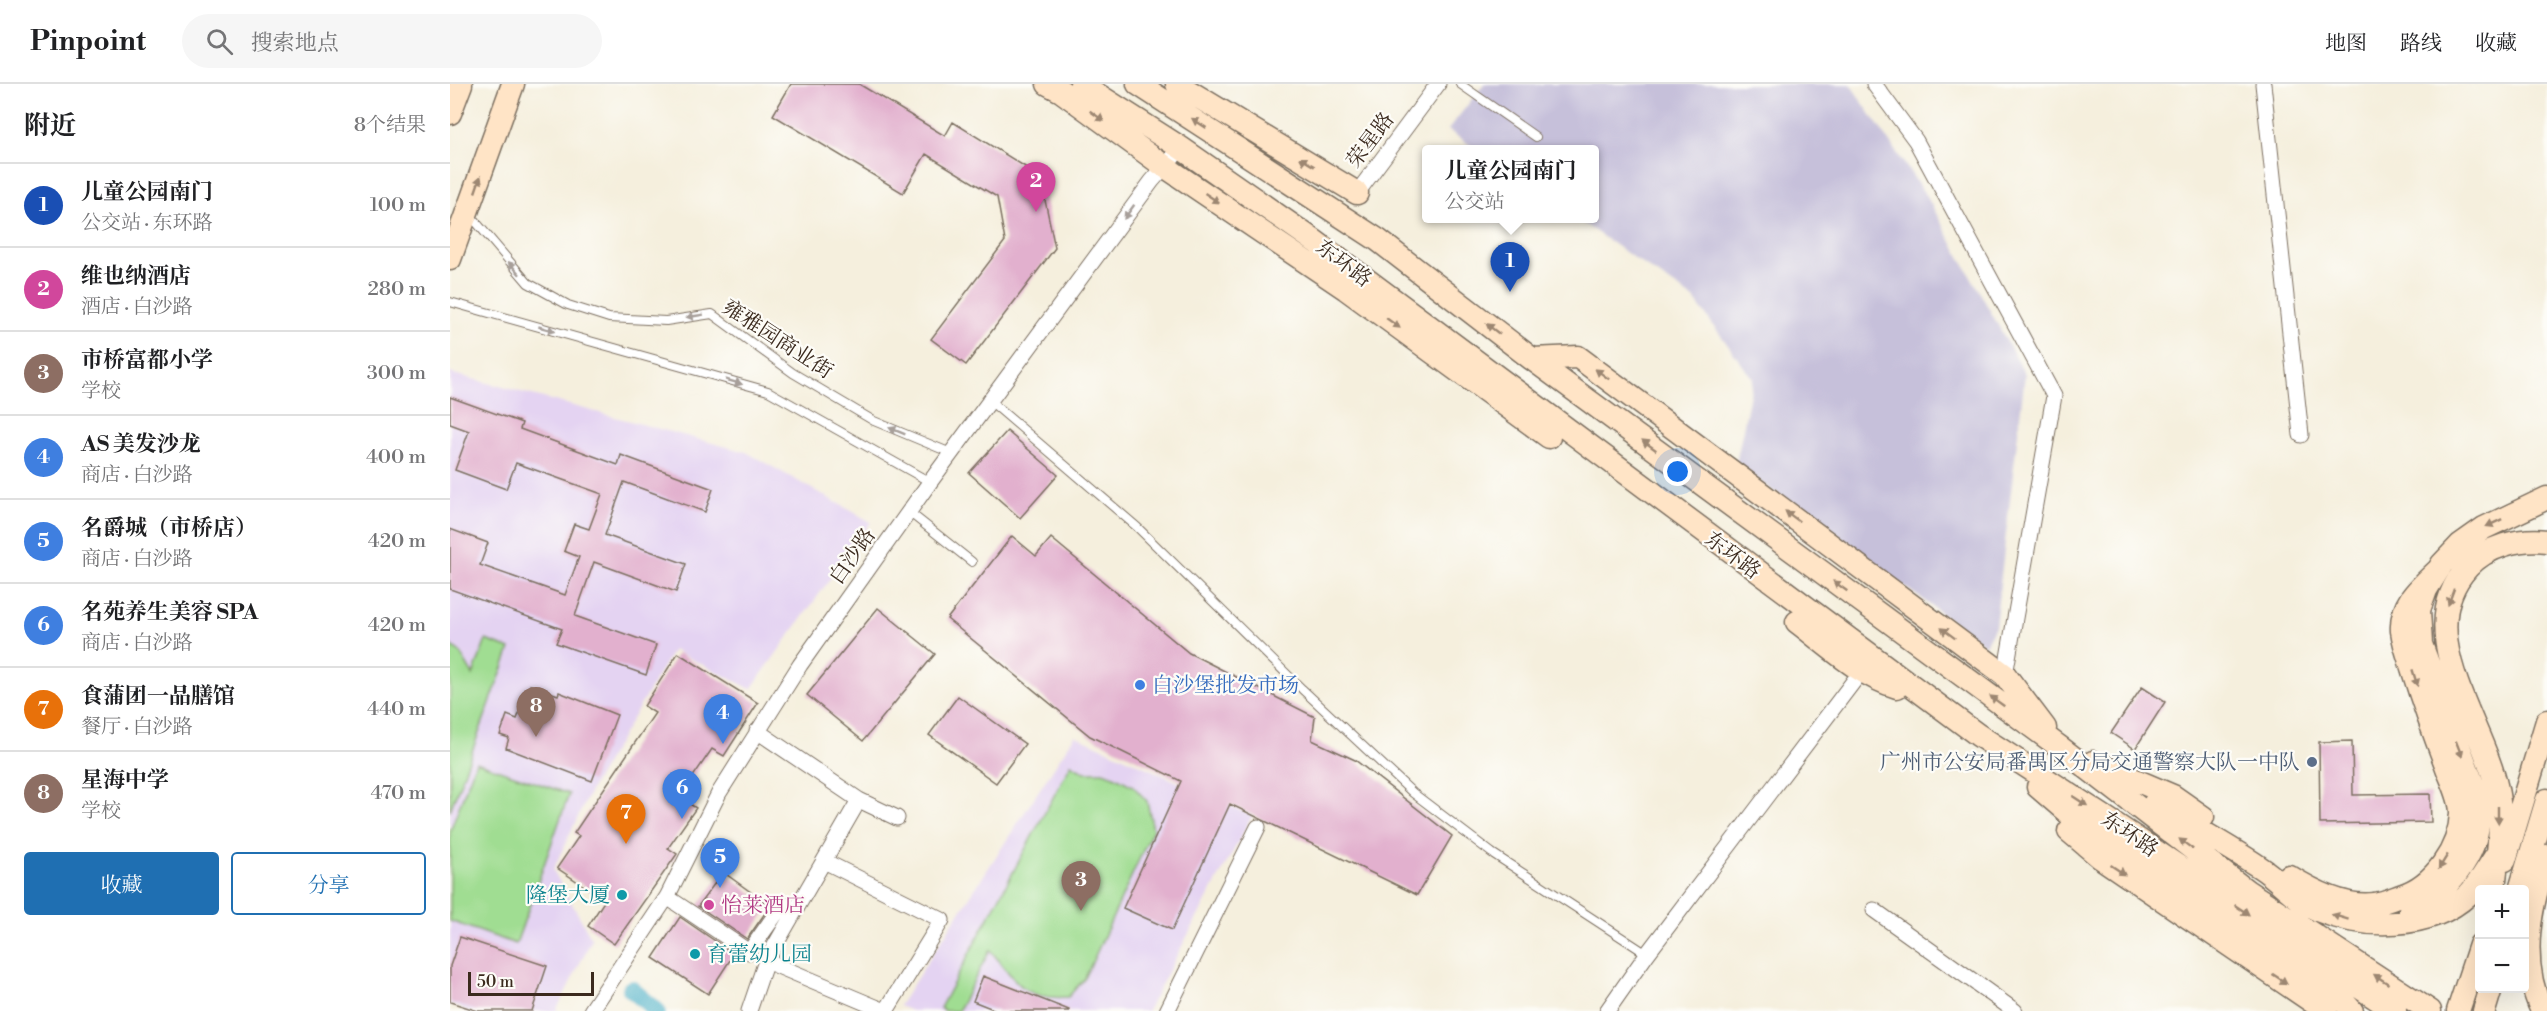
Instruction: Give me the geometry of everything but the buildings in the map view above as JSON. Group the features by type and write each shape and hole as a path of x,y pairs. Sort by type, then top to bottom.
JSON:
{"main road":[{"path":"450,113 461,84"},
{"path":"450,259 513,84"},
{"path":"1048,84 1164,166 1346,289 1731,570 1866,664"},
{"name":"东环路","path":"1081,84 1181,148 1316,242 1866,664 1881,682 1923,695 1978,735 2395,1011"},
{"path":"1138,84 1283,178 1357,193"},
{"path":"1177,84 1357,193"},
{"name":"东环路","path":"1283,178 1378,240 1532,359 2061,748 2247,891 2430,1011"},
{"path":"1346,289 1316,242 1357,193"},
{"path":"1401,306 1426,277"},
{"path":"1532,359 1578,357 2005,675 2061,748 2263,869 2287,891 2319,910 2347,920 2387,923 2412,921 2435,906 2470,894 2497,854"},
{"path":"2061,748 2173,796 2296,880 2326,895 2350,903 2374,904 2408,894 2431,880 2446,858 2458,829 2461,812 2422,699 2402,630 2405,611 2412,594 2460,545 2484,528 2547,498"},
{"path":"2495,885 2499,813 2497,789 2449,660 2445,645 2445,620 2449,597 2461,574 2476,558 2498,547 2532,539 2547,541"},
{"path":"2435,906 2468,855 2478,826 2480,809 2477,795 2421,644 2419,610 2426,590 2437,571"},
{"path":"2497,885 2547,721"},
{"path":"1978,735 2074,818 2115,848 2335,992 2352,1011"},
{"path":"2034,784 2060,820 2101,858 2326,1011"},
{"path":"2522,885 2547,800"},
{"path":"2529,925 2547,856"},
{"path":"2529,932 2547,903"},
{"path":"2526,939 2531,978 2542,1011"},
{"path":"2458,1011 2475,958"},
{"path":"2484,1011 2489,993"}],"street":[{"name":"荣星路","path":"1357,193 1438,84"},
{"path":"1875,84 1916,141 2054,396 2005,675"},
{"path":"2263,84 2301,435"},
{"name":"白沙路","path":"591,1011 667,897 719,793 800,665 951,453 1164,166 1181,148"},
{"path":"1608,1011 1647,954 1866,664"},
{"path":"757,731 859,800 897,818"},
{"path":"749,1011 766,961 859,800"},
{"path":"1167,1011 1258,827"},
{"path":"766,961 885,1011 942,920 825,861"},
{"path":"667,897 749,952 783,904"},
{"path":"1874,910 2015,1011"}],"lane":[{"path":"1460,84 1536,137"},
{"name":"雍雅园商业街","path":"468,212 528,283 568,305 609,318 666,321 711,314 793,373 874,421 951,453"},
{"path":"450,302 768,391 930,482"},
{"path":"990,401 1137,527 1302,689 1413,793 1492,853 1647,954"},
{"path":"909,512 972,562"}],"shaded area":[{"path":"1484,84 1850,84 1927,197 2025,374 1995,626 1985,645 1736,464 1753,379 1694,299 1583,223 1599,223 1599,145 1470,145 1448,130"},
{"path":"450,373 746,452 871,522 751,689 673,650 593,785 553,870 592,939 556,1011 469,1011 450,1004"},
{"path":"1075,735 1252,816 1147,1011 912,1011 899,1006"}],"green space":[{"path":"486,640 510,649 450,811 450,645 459,651 473,675"},
{"path":"476,762 569,794 516,944 450,921 450,831"},
{"path":"1071,764 1085,772 1103,772 1133,786 1147,801 1153,829 1085,978 1068,997 1040,996 1030,992 1014,979 990,950 958,1011 945,1011 940,1008"}],"waterway":[{"path":"631,989 657,1011"}],"place":[{"name":"维也纳酒店","path":"1036,212"},
{"name":"儿童公园南门","path":"1510,292"},
{"name":"白沙堡批发市场","path":"1140,685"},
{"name":"星海中学","path":"536,737"},
{"name":"AS 美发沙龙","path":"723,744"},
{"name":"广州市公安局番禺区分局交通警察大队一中队","path":"2312,762"},
{"name":"名苑养生美容 SPA","path":"682,819"},
{"name":"食蒲团一品膳馆","path":"626,844"},
{"name":"名爵城（市桥店）","path":"720,888"},
{"name":"隆堡大厦","path":"622,895"},
{"name":"怡莱酒店","path":"709,905"},
{"name":"市桥富都小学","path":"1081,911"},
{"name":"育蕾幼儿园","path":"695,954"}]}
